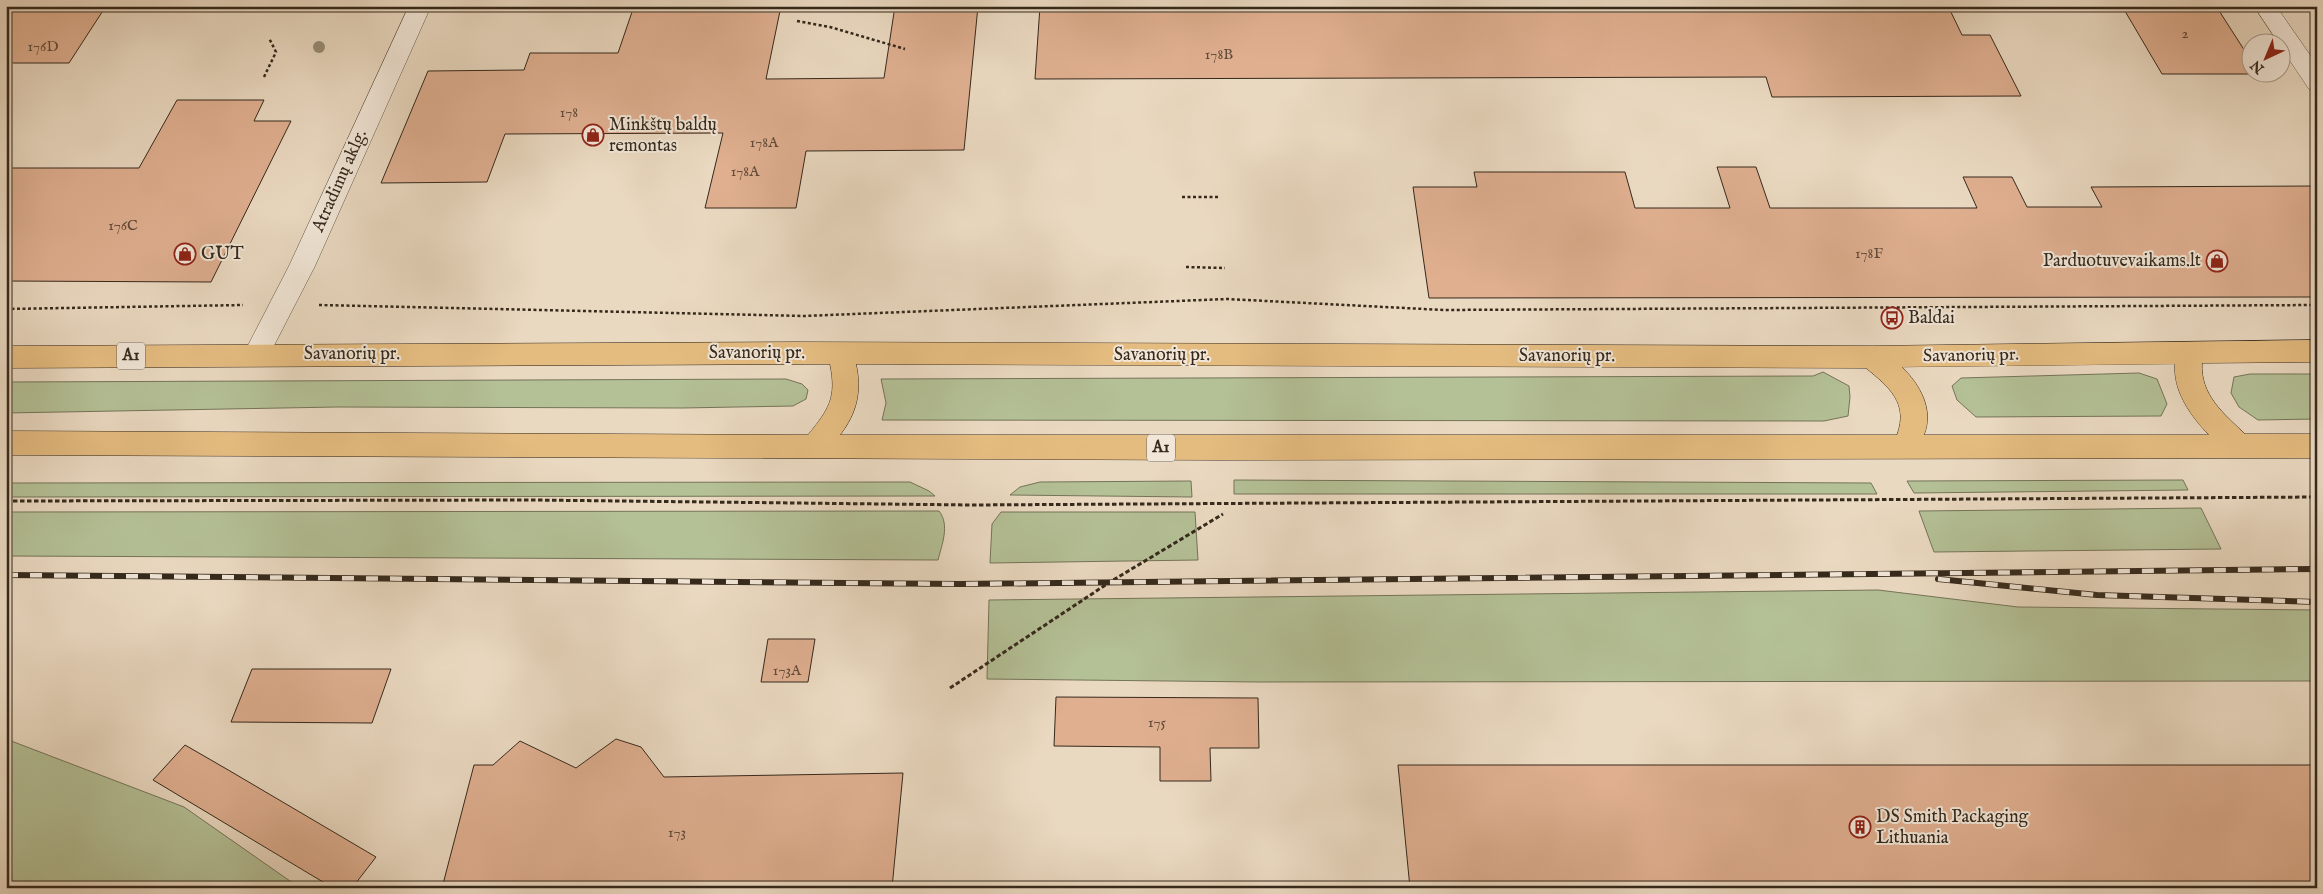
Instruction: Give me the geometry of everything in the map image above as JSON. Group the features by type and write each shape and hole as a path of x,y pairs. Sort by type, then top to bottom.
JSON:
{"highway":[{"name":"Savanorių pr.","path":"6,356 778,353 1872,357 2317,350"},
{"path":"2189,353 2188,379 2196,399 2214,422 2239,446"},
{"path":"814,447 843,412 848,383 841,354"},
{"path":"1872,357 1895,378 1912,398 1915,421 1906,447"},
{"name":"A1","path":"6,443 814,447 2317,446"}],"street":[{"name":"Atradimų aklg.","path":"256,355 302,266 420,6"},
{"path":"2265,6 2317,83"}],"path":[{"path":"797,22 830,27 905,49"},
{"path":"264,78 276,52 269,38"},
{"path":"1182,197 1220,197"},
{"path":"1186,268 1225,268"},
{"path":"6,309 282,304 804,316 1227,299 1444,310 2317,305"},
{"path":"6,501 543,500 970,504 2317,497"},
{"path":"950,688 1110,582 1223,514"}],"green space":[{"path":"1823,372 1849,386 1848,416 1824,421 882,420 886,403 881,379 1813,376"},
{"path":"2139,373 2157,379 2167,404 2161,416 1976,417 1957,400 1952,386 1961,378"},
{"path":"2250,374 2317,374 2317,419 2258,420 2239,407 2231,393 2234,377"},
{"path":"786,379 802,384 808,390 806,399 793,406 682,408 337,407 6,413 6,382"},
{"path":"1234,480 1871,483 1877,494 1234,494"},
{"path":"2183,480 2188,490 1914,493 1907,481"},
{"path":"1191,481 1192,497 1010,495 1020,487 1040,482"},
{"path":"910,482 935,496 6,497 6,483"},
{"path":"2201,508 2221,549 1934,552 1919,511"},
{"path":"939,511 945,528 938,560 6,556 6,512"},
{"path":"1001,512 1195,512 1198,560 990,563 992,524"},
{"path":"1878,590 2018,607 2317,610 2317,681 1259,682 987,679 989,600"},
{"path":"6,739 184,807 300,888 6,888"}],"building":[{"path":"6,6 106,6 69,63 6,63"},
{"path":"634,6 781,6 766,79 884,78 895,6 978,6 964,150 806,151 796,208 705,208 723,133 505,134 487,182 381,183 428,71 524,70 530,53 618,53"},
{"path":"1040,6 1948,6 1962,35 1990,35 2021,96 1772,97 1766,77 1035,79"},
{"path":"2122,6 2216,6 2240,43 2240,74 2162,74"},
{"path":"177,100 264,100 254,121 291,121 211,282 6,281 6,168 139,168"},
{"path":"1717,167 1756,167 1770,208 1977,208 1963,177 2012,177 2027,207 2102,207 2091,187 2317,186 2317,297 1429,298 1413,187 1477,187 1474,172 1625,172 1635,208 1730,208"},
{"path":"768,639 815,639 808,682 761,682"},
{"path":"252,669 391,669 372,723 231,722"},
{"path":"1056,697 1258,698 1259,748 1210,748 1211,781 1160,781 1160,747 1054,746"},
{"path":"616,739 641,747 664,777 903,773 892,888 442,888 474,765 493,765 520,741 576,768"},
{"path":"185,745 376,857 352,888 333,888 153,780"},
{"name":"DS Smith Packaging Lithuania","path":"1398,765 2317,765 2317,888 1410,888"}],"railway":[{"path":"6,575 960,584 2317,569"},
{"path":"1938,579 2097,595 2317,602"}],"place":[{"name":"Minkštų baldų remontas","path":"593,135"},
{"name":"GUT","path":"185,254"},
{"name":"Parduotuvevaikams.lt","path":"2217,261"},
{"name":"Baldai","path":"1892,318"},
{"name":"DS Smith Packaging Lithuania","path":"1860,827"}]}
